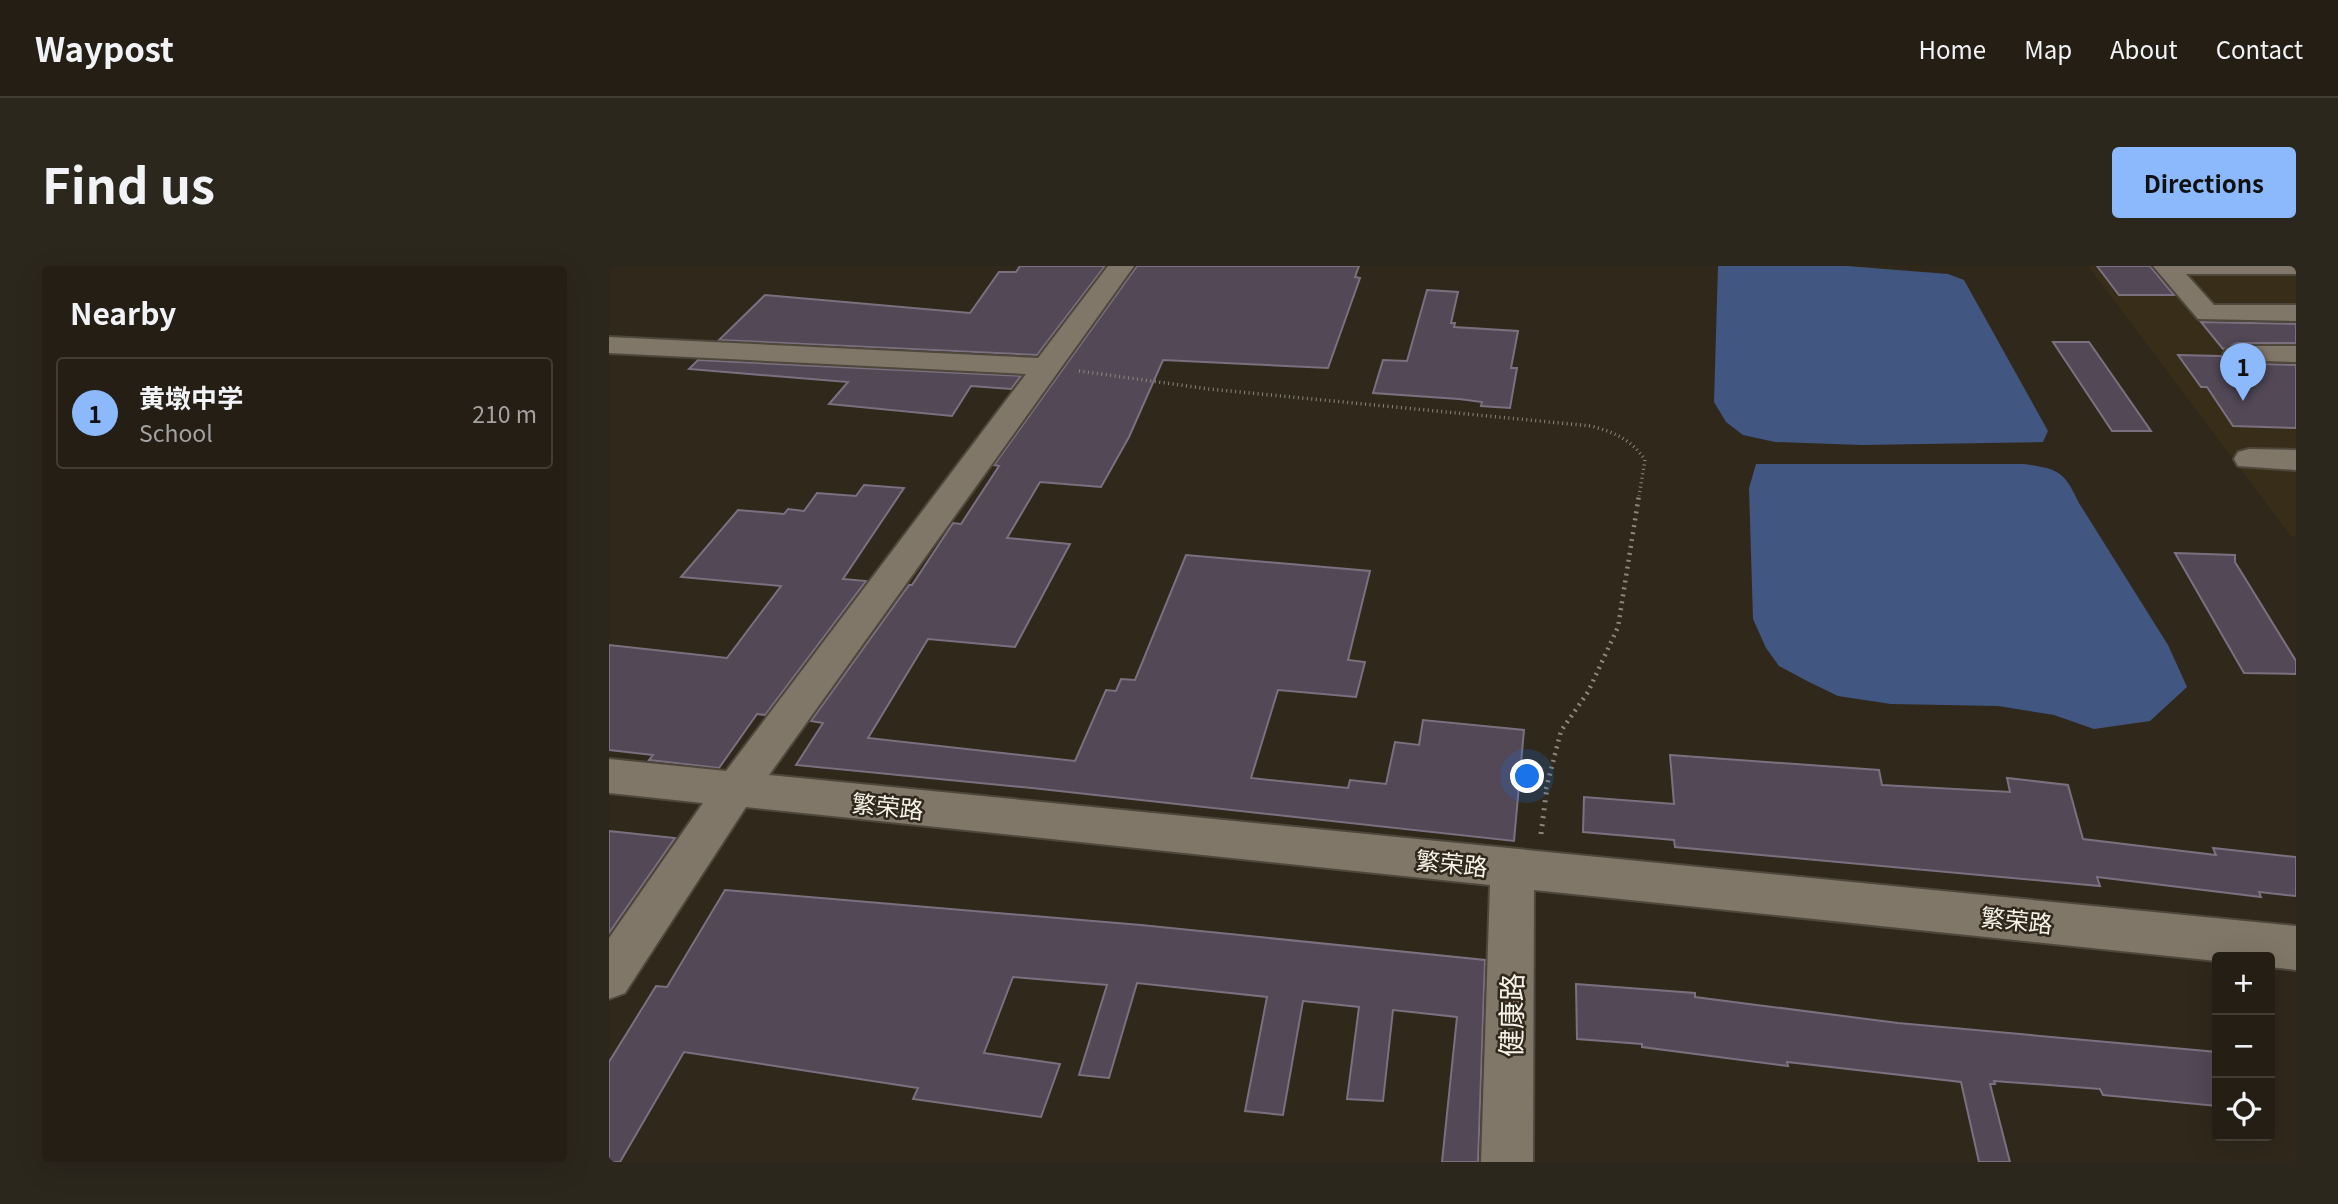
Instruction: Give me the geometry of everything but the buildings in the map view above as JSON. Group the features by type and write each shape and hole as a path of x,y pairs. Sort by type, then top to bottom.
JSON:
{"street":[{"path":"609,977 736,789 1121,266"},
{"path":"2166,266 2296,266"},
{"path":"2166,266 2207,313 2296,313"},
{"path":"609,345 1047,367"},
{"path":"2237,354 2296,354"},
{"path":"2249,459 2296,460"},
{"name":"繁荣路","path":"609,776 2296,948"},
{"name":"健康路","path":"1507,1162 1525,869"}],"path":[{"path":"1047,367 1209,389 1568,422 1612,431 1640,450 1645,460 1618,627 1588,692 1561,731 1525,869"}],"shaded area":[{"path":"2088,266 2296,266 2296,537 2291,536"}],"water":[{"path":"1718,266 1847,266 1948,274 1964,280 2048,431 2043,442 1862,445 1775,442 1743,435 1726,422 1714,402"},
{"path":"1756,464 2024,464 2059,473 2069,484 2168,645 2187,687 2150,721 2094,729 2054,715 1998,706 1891,704 1838,696 1809,682 1779,666 1766,648 1753,619 1749,488"}],"place":[{"name":"黄墩中学","path":"2243,401"}]}
